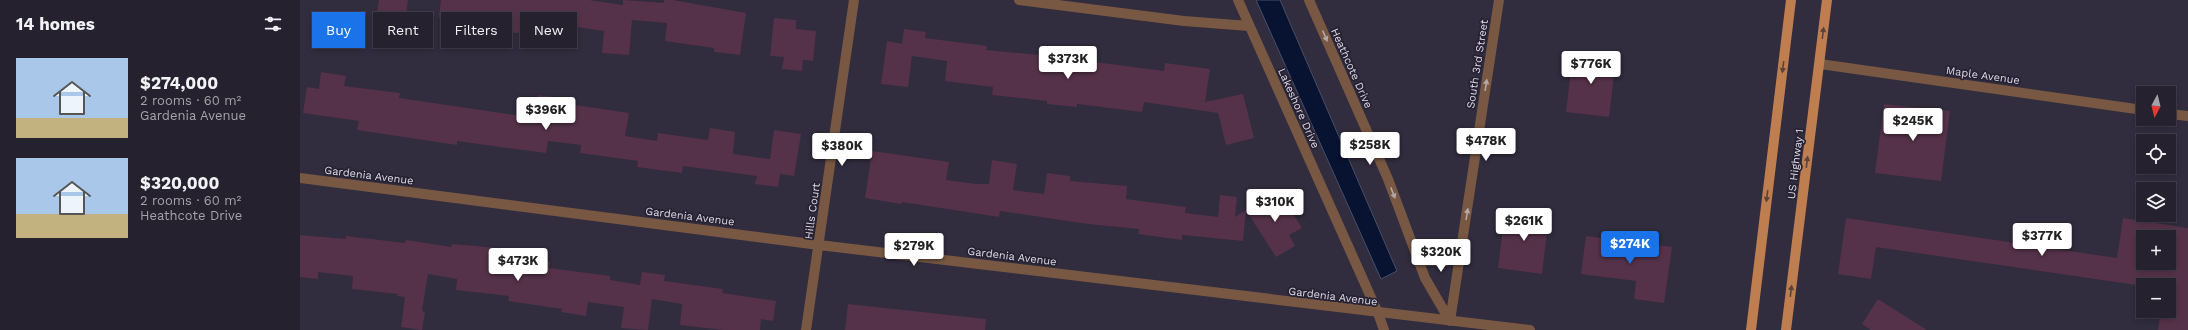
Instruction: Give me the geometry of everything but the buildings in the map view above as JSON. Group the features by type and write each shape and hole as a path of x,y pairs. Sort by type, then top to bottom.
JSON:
{"main road":[{"path":"1751,330 1791,0"},
{"name":"US Highway 1","path":"1786,330 1827,0"}],"street":[{"name":"Hills Court","path":"806,330 854,0"},
{"path":"1019,0 1184,21 1249,26"},
{"name":"Lakeshore Drive","path":"1238,0 1378,313"},
{"name":"Heathcote Drive","path":"1309,0 1388,180 1425,278 1450,321"},
{"name":"South 3rd Street","path":"1450,321 1500,0"},
{"name":"Maple Avenue","path":"1820,64 2136,109"},
{"path":"2176,115 2188,116"},
{"name":"Gardenia Avenue","path":"300,178 819,245 1530,330"},
{"path":"1418,260 1446,261 1460,255"},
{"path":"1378,313 1384,330"}],"water":[{"path":"1256,0 1280,0 1397,271 1381,279"}]}
